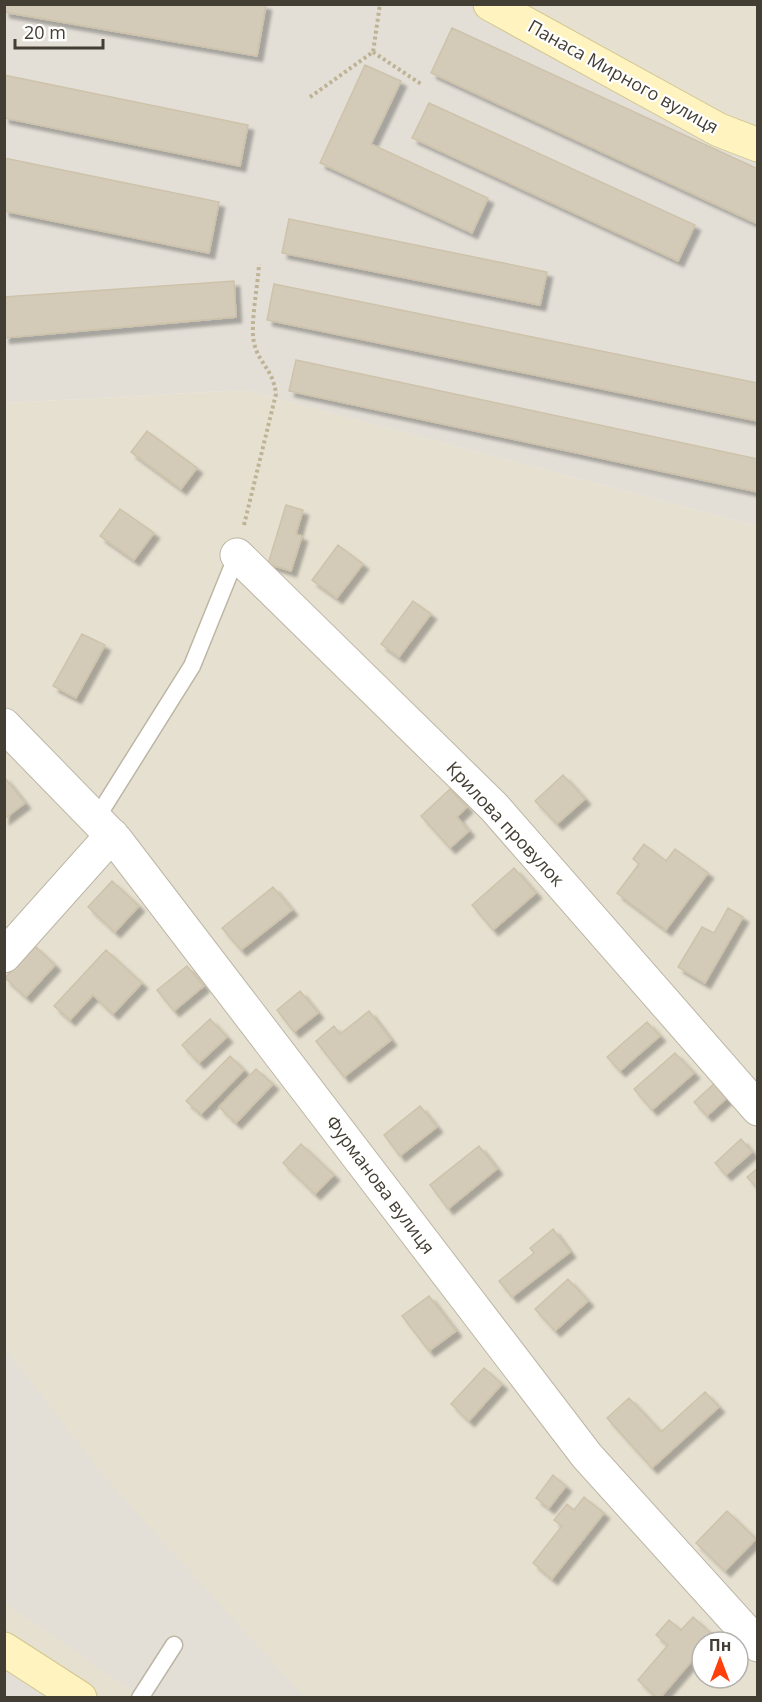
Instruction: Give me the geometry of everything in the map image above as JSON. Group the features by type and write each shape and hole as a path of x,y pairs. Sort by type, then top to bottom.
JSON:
{"street":[{"name":"Панаса Мирного вулиця","path":"490,4 719,130 758,146"},
{"name":"Крилова провулок","path":"237,555 494,807 758,1108"},
{"name":"Фурманова вулиця","path":"4,725 104,827 587,1456 758,1645"},
{"path":"4,956 104,827"},
{"path":"4,1648 80,1698"}],"lane":[{"path":"104,827 192,666 237,555"},
{"path":"140,1698 174,1645"}],"path":[{"path":"310,97 373,52 380,4"},
{"path":"373,52 421,84"},
{"path":"237,555 276,394 274,377 257,354 254,340 259,264"}],"shaded area":[{"path":"4,5 490,5 757,145 757,526 245,390 5,403"},
{"path":"490,5 757,5 757,145"},
{"path":"245,390 757,526 757,1697 80,1697 5,1649 5,403"},
{"path":"4,1347 107,1480 304,1697 140,1697 5,1602"},
{"path":"5,1649 80,1697 5,1697"}],"building":[{"path":"4,4 266,5 257,56 4,12"},
{"path":"452,28 758,169 758,224 431,73"},
{"path":"365,65 401,81 371,144 488,198 472,233 320,163"},
{"path":"4,75 248,125 240,166 4,118"},
{"path":"429,103 695,225 678,261 412,138"},
{"path":"4,158 219,202 209,253 4,211"},
{"path":"289,219 547,272 540,305 282,253"},
{"path":"234,281 236,317 4,338 4,297"},
{"path":"274,284 758,383 758,421 267,320"},
{"path":"296,360 758,459 758,492 289,391"},
{"path":"147,431 197,468 181,489 131,452"},
{"path":"286,505 303,510 296,534 302,536 291,571 268,564"},
{"path":"120,509 154,533 134,560 100,536"},
{"path":"338,545 363,564 337,598 312,580"},
{"path":"413,601 431,614 399,657 381,644"},
{"path":"82,634 105,645 76,698 53,686"},
{"path":"563,775 585,799 557,824 535,801"},
{"path":"4,777 25,803 4,819"},
{"path":"450,789 467,807 457,817 469,831 450,848 421,816"},
{"path":"644,844 666,861 675,849 708,873 666,930 617,893 639,864 633,859"},
{"path":"514,868 536,893 493,930 472,905"},
{"path":"112,881 139,906 115,932 88,907"},
{"path":"273,887 292,910 241,950 222,928"},
{"path":"728,908 743,917 705,983 678,967 702,927 714,933"},
{"path":"35,946 55,965 26,997 5,978"},
{"path":"106,950 142,983 113,1014 93,995 70,1020 54,1006"},
{"path":"187,966 204,986 174,1011 157,990"},
{"path":"300,991 318,1013 294,1032 277,1010"},
{"path":"369,1011 391,1040 344,1077 316,1041 334,1026 340,1034"},
{"path":"210,1019 227,1037 199,1063 182,1045"},
{"path":"647,1022 660,1036 620,1071 607,1057"},
{"path":"675,1053 694,1073 652,1110 634,1089"},
{"path":"230,1056 244,1070 201,1114 186,1101"},
{"path":"256,1069 273,1084 236,1123 219,1107"},
{"path":"717,1081 729,1096 707,1116 694,1102"},
{"path":"420,1106 437,1127 400,1156 384,1135"},
{"path":"741,1139 752,1152 726,1175 715,1163"},
{"path":"301,1144 334,1175 315,1194 283,1163"},
{"path":"479,1146 497,1169 448,1209 430,1185"},
{"path":"758,1168 758,1189 747,1177"},
{"path":"553,1229 570,1252 512,1297 499,1281 534,1253 530,1248"},
{"path":"568,1279 588,1301 555,1331 535,1309"},
{"path":"429,1296 456,1331 429,1351 402,1316"},
{"path":"484,1368 502,1384 469,1421 451,1404"},
{"path":"705,1392 719,1407 652,1468 607,1418 629,1398 661,1432"},
{"path":"553,1475 566,1486 549,1508 536,1498"},
{"path":"584,1497 604,1513 552,1579 533,1563 562,1526 554,1520 567,1504 574,1510"},
{"path":"727,1511 756,1539 725,1571 696,1543"},
{"path":"693,1617 707,1630 690,1630 690,1663 660,1698 657,1698 638,1680 668,1645 656,1635 669,1620 681,1630"}]}
